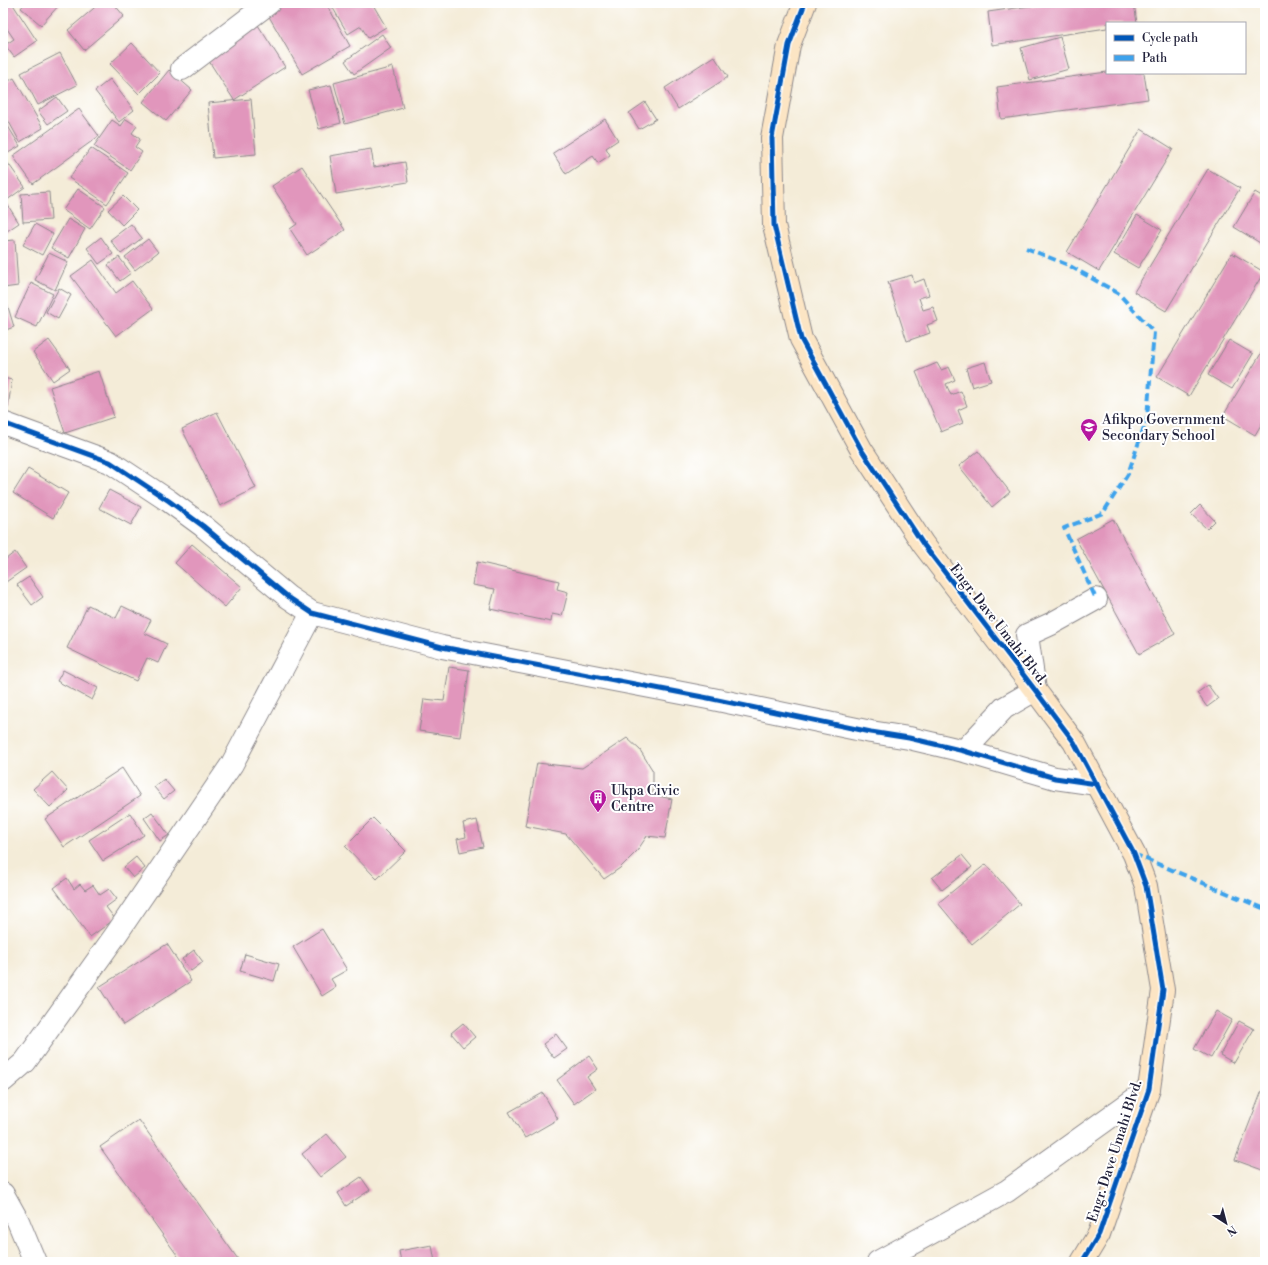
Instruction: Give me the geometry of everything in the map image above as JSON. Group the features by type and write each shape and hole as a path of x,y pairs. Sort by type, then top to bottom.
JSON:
{"street":[{"path":"182,69 269,3"},
{"name":"Engr. Dave Umahi Blvd.","path":"805,3 789,45 772,138 774,225 801,339 861,449 923,544 1074,742 1134,854 1146,886 1163,990 1149,1089 1099,1234 1082,1262"},
{"path":"3,423 110,462 169,500 203,526 288,597 312,613 442,647 708,698 871,732 909,738 964,751 1055,778 1097,784"},
{"path":"964,751 1004,708 1035,690 1027,635 1051,624 1096,599"},
{"path":"3,1081 25,1062 116,936 232,764 312,613"},
{"path":"878,1262 1007,1191 1149,1089"},
{"path":"3,1194 18,1221 35,1262"}],"building":[{"path":"12,3 37,41 14,57 5,45 14,39 3,23 3,8"},
{"path":"25,3 61,3 41,25 21,8"},
{"path":"100,3 113,3 124,16 84,50 68,30"},
{"path":"284,3 326,3 350,46 302,74 267,13"},
{"path":"330,3 372,3 386,27 368,38 361,26 348,34"},
{"path":"1051,3 1134,3 1137,22 1106,22 1106,28 992,45 988,12"},
{"path":"256,22 285,67 234,100 205,55"},
{"path":"382,34 391,48 354,74 345,61"},
{"path":"1060,37 1069,69 1030,80 1021,48"},
{"path":"132,43 160,73 139,94 110,64"},
{"path":"60,53 77,85 38,105 21,73"},
{"path":"714,56 728,77 678,109 665,88"},
{"path":"393,67 403,108 345,124 334,83"},
{"path":"169,70 192,90 166,121 143,102"},
{"path":"1106,72 1106,74 1144,74 1148,99 1001,119 997,87"},
{"path":"14,78 43,128 20,142 3,111 3,84"},
{"path":"110,79 134,110 119,122 95,91"},
{"path":"331,85 341,123 319,129 308,90"},
{"path":"57,97 67,111 48,124 38,111"},
{"path":"251,99 256,154 213,158 208,103"},
{"path":"645,102 656,119 639,129 629,113"},
{"path":"79,109 99,136 33,184 13,156"},
{"path":"3,118 20,146 3,156"},
{"path":"126,119 137,126 132,133 140,139 135,147 142,152 130,170 94,146 112,120 121,126"},
{"path":"605,119 618,140 606,148 610,155 598,163 593,156 566,174 553,153"},
{"path":"1141,129 1173,149 1099,271 1067,252"},
{"path":"91,148 128,173 107,204 69,178"},
{"path":"371,149 374,167 405,162 408,182 336,194 330,156"},
{"path":"5,159 25,187 3,203 3,160"},
{"path":"302,166 345,230 307,255 290,229 297,224 272,186"},
{"path":"1208,169 1240,188 1166,311 1134,292"},
{"path":"78,189 105,207 90,229 63,210"},
{"path":"49,192 51,220 23,222 21,194"},
{"path":"1255,192 1265,198 1265,246 1234,227"},
{"path":"123,196 137,210 122,225 108,210"},
{"path":"7,204 19,223 4,233 3,206"},
{"path":"1137,215 1162,230 1138,268 1114,254"},
{"path":"68,219 85,229 69,258 51,248"},
{"path":"35,224 53,234 42,255 23,245"},
{"path":"131,224 142,238 121,254 110,240"},
{"path":"101,237 113,254 99,264 87,248"},
{"path":"148,239 158,252 135,270 125,257"},
{"path":"15,240 18,286 3,288 3,241"},
{"path":"49,253 68,262 55,290 35,280"},
{"path":"1232,253 1264,272 1189,396 1157,377"},
{"path":"119,257 131,273 120,281 108,265"},
{"path":"93,260 116,293 132,281 153,309 116,336 71,276"},
{"path":"912,275 914,283 924,279 929,295 919,298 923,310 933,307 938,321 927,325 930,333 907,341 888,282"},
{"path":"31,283 53,294 37,327 15,317"},
{"path":"59,288 71,295 58,319 46,312"},
{"path":"3,290 14,327 3,331"},
{"path":"49,340 70,369 53,381 33,352"},
{"path":"1229,340 1253,354 1232,389 1208,375"},
{"path":"1265,347 1265,418 1255,435 1223,416"},
{"path":"985,362 991,381 972,387 966,368"},
{"path":"937,363 941,370 949,367 955,380 946,384 951,395 961,391 967,406 958,410 963,423 941,432 916,372"},
{"path":"99,371 114,417 65,433 50,387"},
{"path":"3,378 12,380 8,407 3,406"},
{"path":"217,412 256,488 220,506 182,429"},
{"path":"978,451 1010,492 992,507 959,466"},
{"path":"28,469 68,493 53,518 13,493"},
{"path":"109,490 141,507 131,525 99,508"},
{"path":"1200,505 1215,521 1207,529 1191,514"},
{"path":"1113,519 1175,634 1139,654 1076,539"},
{"path":"192,544 242,587 225,607 175,563"},
{"path":"15,552 26,568 3,584 3,555 6,559"},
{"path":"477,562 559,581 557,589 568,592 562,616 552,614 551,622 490,609 495,589 473,585"},
{"path":"29,577 43,597 32,605 17,585"},
{"path":"88,605 116,618 122,606 151,620 144,633 167,644 158,663 147,658 136,681 67,648"},
{"path":"449,667 469,670 460,737 419,731 424,699 444,701"},
{"path":"63,670 98,688 92,700 57,681"},
{"path":"1208,685 1218,699 1207,707 1197,693"},
{"name":"Ukpa Civic Centre","path":"627,738 640,750 653,771 653,795 672,799 665,838 647,836 637,851 620,868 604,879 566,834 525,826 537,763 582,768"},
{"path":"122,768 140,796 64,847 45,819"},
{"path":"52,772 68,790 50,807 33,789"},
{"path":"164,779 174,791 164,799 154,787"},
{"path":"152,812 169,835 160,841 144,818"},
{"path":"130,813 144,835 103,861 89,840"},
{"path":"373,818 406,851 377,879 345,846"},
{"path":"477,820 483,847 460,852 457,839 466,837 463,823"},
{"path":"962,855 972,867 942,890 932,878"},
{"path":"136,857 145,868 133,878 124,867"},
{"path":"986,864 1020,904 972,944 938,903"},
{"path":"67,878 74,889 80,884 85,890 93,885 100,895 109,889 117,899 106,907 115,919 90,937 54,888"},
{"path":"322,929 347,970 331,979 336,987 322,996 293,947"},
{"path":"167,944 191,981 123,1025 99,987"},
{"path":"194,950 203,962 191,971 182,959"},
{"path":"245,954 279,964 274,981 240,971"},
{"path":"1216,1011 1232,1020 1211,1058 1194,1049"},
{"path":"1239,1021 1254,1029 1234,1063 1220,1055"},
{"path":"463,1023 475,1037 463,1047 451,1033"},
{"path":"556,1034 567,1049 554,1058 543,1044"},
{"path":"589,1056 598,1069 587,1077 595,1089 574,1104 557,1080"},
{"path":"1265,1083 1265,1171 1235,1160"},
{"path":"543,1093 558,1119 525,1138 509,1112"},
{"path":"139,1120 240,1262 182,1262 100,1147"},
{"path":"327,1134 346,1157 320,1177 302,1154"},
{"path":"361,1177 370,1190 346,1206 338,1193"},
{"path":"432,1245 435,1262 401,1262 399,1251"}],"marked path":[{"path":"1026,248 1068,265 1118,293 1154,332 1147,418 1128,474 1103,513 1064,528 1096,599"},
{"path":"1134,854 1265,909"}],"cycle path":[{"path":"805,3 789,45 772,138 774,225 801,339 861,449 923,544 1074,742 1134,854 1146,886 1163,990 1149,1089 1099,1234 1082,1262"},
{"path":"3,423 110,462 169,501 203,526 288,597 312,613 442,647 708,698 871,732 909,738 964,751 1055,778 1097,784"}],"place":[{"name":"Afikpo Government Secondary School","path":"1089,442"},
{"name":"Ukpa Civic Centre","path":"598,813"}]}
